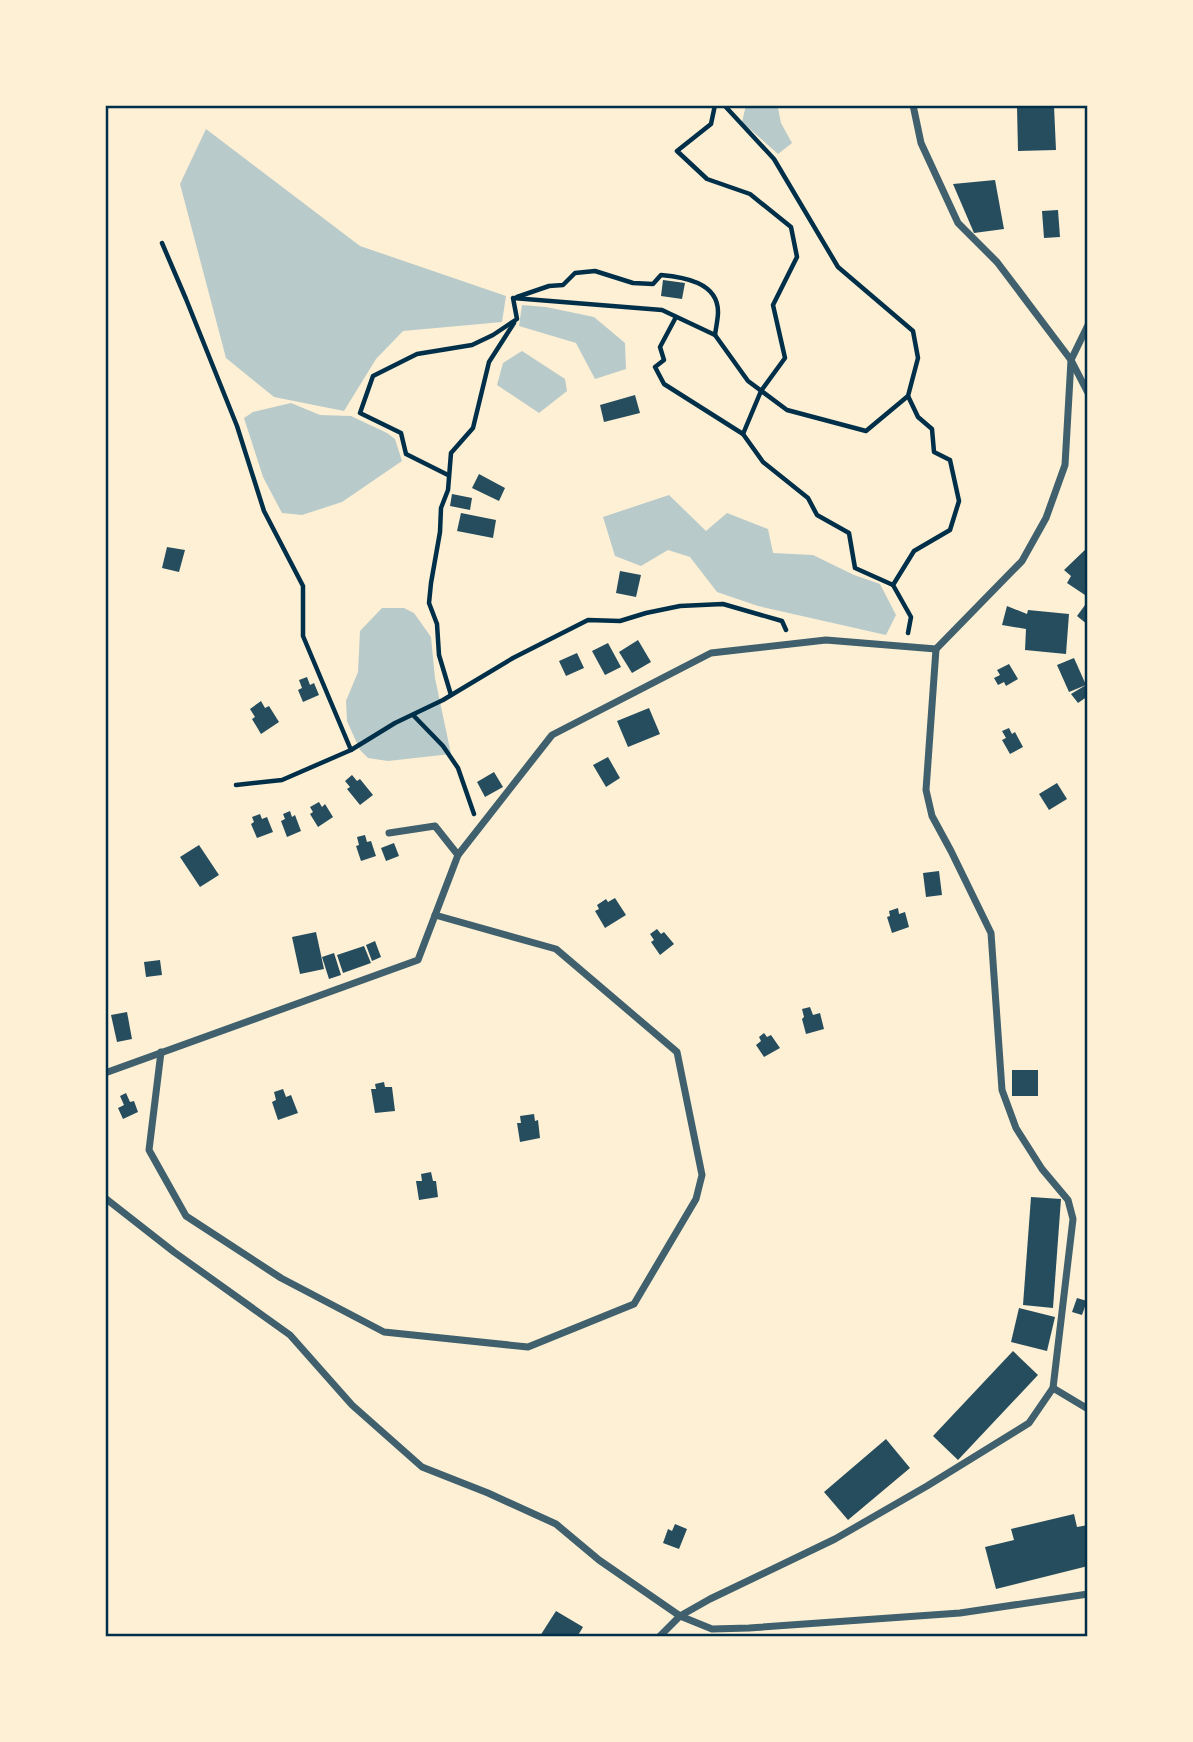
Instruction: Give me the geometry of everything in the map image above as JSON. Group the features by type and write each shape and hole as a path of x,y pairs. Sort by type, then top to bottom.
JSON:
{"street":[{"path":"913,105 921,143 958,223 997,262 1071,359 1088,393"},
{"path":"659,1637 680,1616 835,1539 1029,1423 1054,1388 1073,1219 1068,1200 1042,1169 1016,1128 1002,1090 991,933 932,816 926,790 936,649 1022,561 1046,518 1065,465 1071,359 1088,325"},
{"path":"105,1073 418,960 458,855 552,735 711,653 826,640 936,649"},
{"path":"389,834 435,826 458,855"},
{"path":"161,1052 149,1150 186,1216 281,1278 384,1332 528,1347 634,1304 695,1199 702,1175 677,1052 556,949 435,915"},
{"path":"105,1198 174,1252 290,1335 352,1405 422,1467 556,1524 599,1560 680,1616 712,1629 960,1613 1088,1594"},
{"path":"1054,1388 1088,1409"}],"path":[{"path":"715,105 711,124 677,151 707,179 750,194 790,228 797,257 773,305 785,358 761,391 743,434"},
{"path":"513,298 662,310 715,335 748,381 787,410 866,431 908,396 918,358 913,331 838,268 774,159 724,105"},
{"path":"162,243 237,426 264,511 303,586 303,636 351,750"},
{"path":"513,298 549,286 563,285 575,273 595,271 633,283 653,284 661,275 682,277 699,282 712,294 718,309 715,335"},
{"path":"451,695 439,655 438,624 429,603 441,508 448,490 451,453 473,428 489,362 517,319 513,298"},
{"path":"677,317 660,347 664,360 655,367 664,384 743,434 763,462 808,498 817,515 849,533 855,568 893,585 911,617 905,647"},
{"path":"448,475 406,454 401,433 360,413 373,376 416,354 472,345 517,319"},
{"path":"893,585 914,551 950,530 959,501 950,460 934,452 932,429 918,417 908,396"},
{"path":"236,785 282,780 351,750 513,658 588,620 620,621 680,606 723,604 782,621 793,644"},
{"path":"413,715 443,746 458,768 480,828"}],"shaded area":[{"path":"746,105 781,105 778,108 781,123 792,143 778,154 742,122"},
{"path":"206,129 360,246 506,296 502,322 403,331 376,359 344,411 274,397 226,358 180,184"},
{"path":"522,305 594,317 625,343 626,369 595,379 576,343 519,326"},
{"path":"522,351 565,379 567,391 539,413 497,385 503,363"},
{"path":"291,403 320,415 351,416 387,433 395,439 402,461 342,502 302,515 282,513 263,477 244,418 253,412"},
{"path":"669,495 706,531 727,513 768,529 773,553 813,555 880,584 896,615 886,635 758,606 717,592 690,557 668,550 641,566 615,556 603,517"},
{"path":"382,608 404,608 414,613 431,637 435,678 451,754 388,761 368,758 360,750 347,721 346,701 358,672 360,631"}],"building":[{"path":"1054,106 1056,150 1018,151 1017,107"},
{"path":"995,180 1004,229 974,233 953,184"},
{"path":"1058,210 1060,237 1044,238 1042,211"},
{"path":"663,280 685,283 682,299 661,296"},
{"path":"635,395 640,413 604,422 600,405"},
{"path":"479,474 505,488 499,501 472,488"},
{"path":"452,494 472,498 470,510 450,506"},
{"path":"461,513 496,520 493,538 457,531"},
{"path":"167,547 185,550 179,572 162,568"},
{"path":"1088,547 1088,597 1067,583 1071,576 1064,570"},
{"path":"620,571 641,575 636,597 616,593"},
{"path":"1088,601 1088,625 1077,616"},
{"path":"1007,606 1027,614 1028,610 1069,614 1066,654 1025,650 1026,629 1002,625"},
{"path":"638,640 651,662 632,673 619,652"},
{"path":"608,643 621,667 605,675 592,651"},
{"path":"577,653 584,668 566,676 559,661"},
{"path":"1074,658 1086,685 1069,692 1057,665"},
{"path":"1009,664 1018,679 1006,686 1004,682 998,685 994,678 1000,675 997,670"},
{"path":"307,677 310,685 314,683 319,695 303,702 298,690 302,688 299,680"},
{"path":"1086,685 1088,696 1078,703 1071,694"},
{"path":"261,701 265,708 269,706 279,722 261,734 252,719 255,717 250,709"},
{"path":"649,708 660,734 628,747 617,721"},
{"path":"1009,728 1012,734 1015,732 1023,747 1010,754 1002,740 1006,738 1002,731"},
{"path":"608,757 620,778 606,787 593,765"},
{"path":"494,772 503,787 485,797 477,782"},
{"path":"352,775 357,781 360,779 373,795 360,805 347,789 350,787 345,781"},
{"path":"1057,783 1067,799 1049,810 1039,794"},
{"path":"319,802 322,807 325,804 333,817 318,827 310,814 313,812 310,807"},
{"path":"290,811 292,817 295,815 301,831 287,837 281,821 285,819 283,814"},
{"path":"260,814 262,819 267,817 273,832 257,838 251,824 254,822 252,817"},
{"path":"365,835 367,842 371,841 376,856 361,861 356,846 359,845 357,837"},
{"path":"394,843 399,856 386,861 381,848"},
{"path":"199,845 219,875 200,887 180,857"},
{"path":"939,871 942,895 926,897 923,873"},
{"path":"615,898 626,915 605,928 595,911 599,909 597,905 606,899 608,902"},
{"path":"898,908 899,914 905,912 909,927 892,933 887,917 890,916 889,911"},
{"path":"657,929 661,934 664,932 674,944 660,955 651,942 654,940 650,934"},
{"path":"316,932 324,969 300,974 292,937"},
{"path":"375,941 381,957 372,961 366,945"},
{"path":"364,946 371,963 343,973 337,955"},
{"path":"334,953 341,975 329,979 322,957"},
{"path":"160,960 162,975 146,977 144,962"},
{"path":"810,1007 813,1015 820,1013 824,1029 806,1034 802,1009"},
{"path":"127,1012 132,1039 117,1042 111,1015"},
{"path":"764,1033 767,1037 771,1035 780,1048 764,1057 756,1045"},
{"path":"1012,1070 1038,1070 1038,1096 1012,1096"},
{"path":"384,1082 385,1087 392,1087 395,1111 375,1113 371,1089 376,1089 375,1084"},
{"path":"283,1089 286,1097 291,1095 298,1113 278,1120 272,1102 276,1100 274,1092"},
{"path":"126,1093 130,1102 134,1101 138,1112 123,1119 118,1108 124,1105 120,1096"},
{"path":"534,1114 535,1121 538,1120 540,1138 520,1142 517,1123 521,1123 520,1116"},
{"path":"431,1172 433,1181 436,1181 438,1197 419,1200 416,1181 422,1181 421,1174"},
{"path":"1031,1197 1061,1199 1053,1308 1023,1305"},
{"path":"1077,1298 1087,1301 1082,1315 1072,1312"},
{"path":"1019,1308 1055,1317 1047,1351 1011,1342"},
{"path":"1013,1351 1038,1375 958,1460 933,1436"},
{"path":"886,1439 910,1468 848,1520 824,1492"},
{"path":"1074,1514 1077,1527 1088,1525 1088,1566 996,1589 985,1547 1014,1540 1011,1529"},
{"path":"675,1524 687,1529 679,1549 663,1543 668,1529 672,1531"},
{"path":"556,1611 583,1627 577,1637 540,1636"}]}
